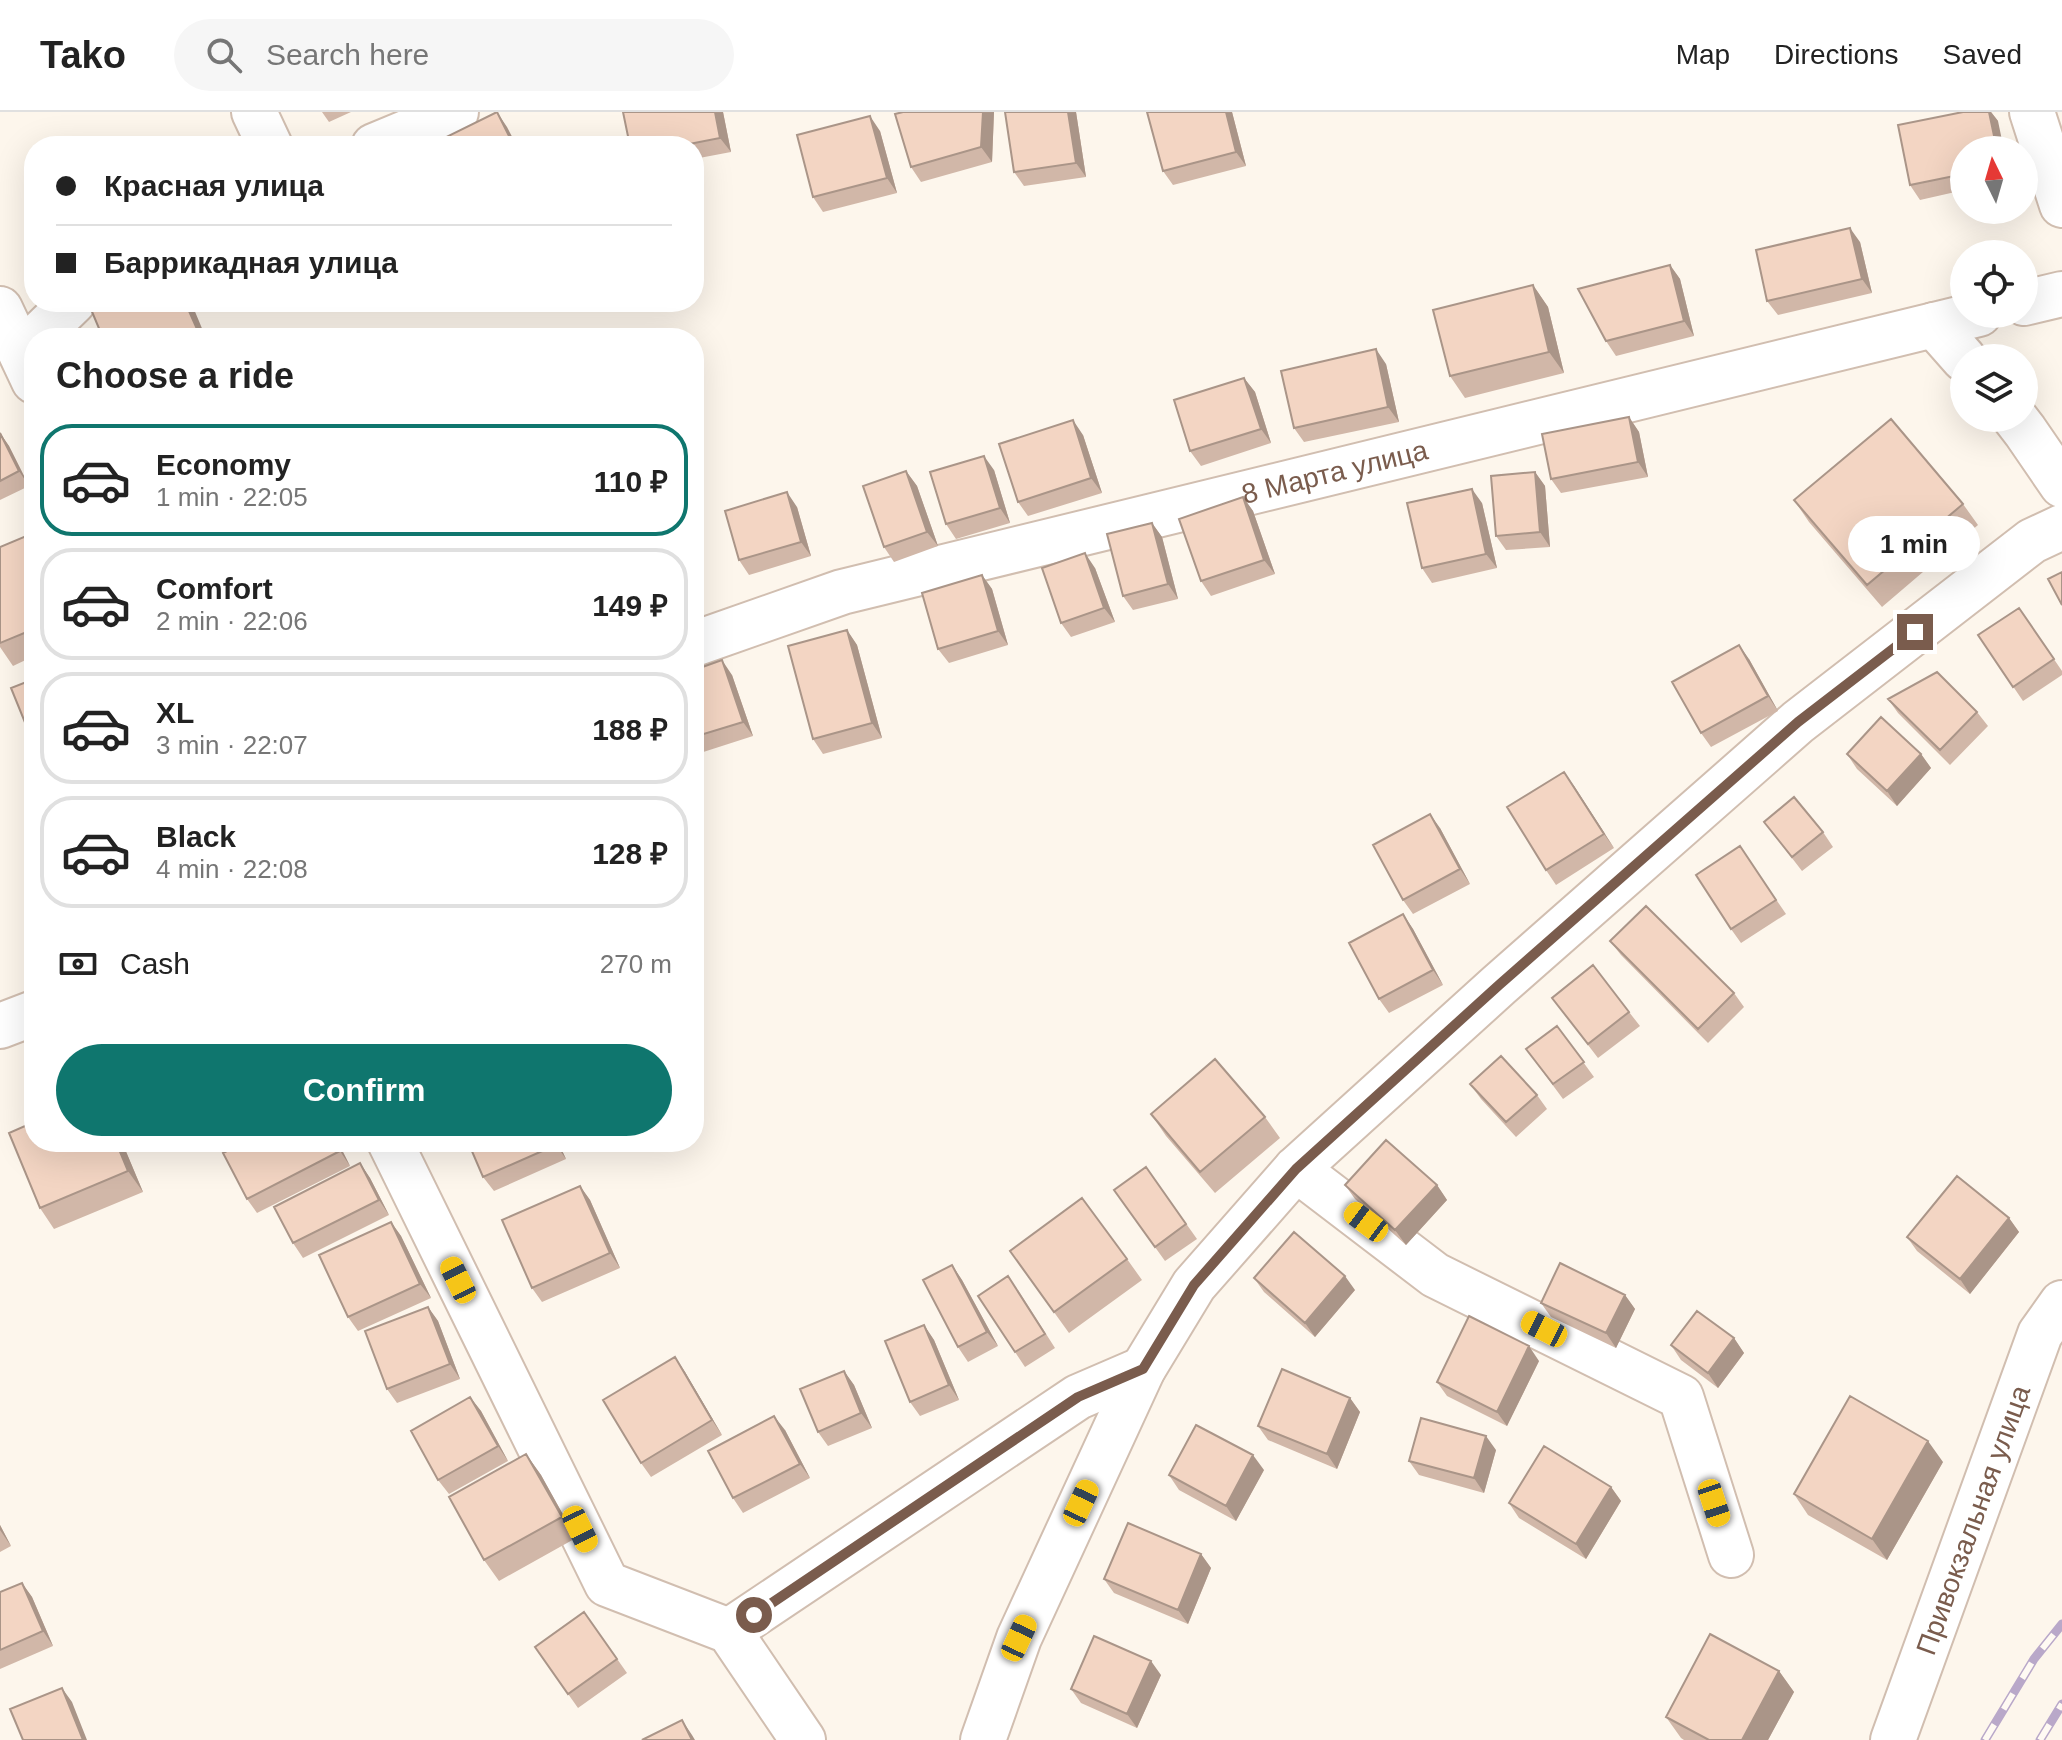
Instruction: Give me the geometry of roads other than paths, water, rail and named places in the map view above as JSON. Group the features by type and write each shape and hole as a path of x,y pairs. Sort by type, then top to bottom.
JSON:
{"street":[{"path":"254,112 265,136"},
{"path":"398,136 456,112"},
{"path":"2032,112 2062,205"},
{"path":"2038,300 2062,294"},
{"path":"0,309 24,343"},
{"path":"52,328 65,312"},
{"name":"8 Марта улица","path":"704,640 842,592 1950,321"},
{"path":"1934,325 1951,344"},
{"path":"2026,432 2062,485"},
{"path":"983,1740 1019,1638 1143,1369 1194,1285 1296,1169 1499,985 1798,722 2032,541 2062,527"},
{"path":"0,1026 24,1017"},
{"path":"395,1152 607,1584 729,1631 803,1740"},
{"path":"1296,1169 1435,1275 1681,1397 1731,1555"},
{"name":"Привокзальная улица","path":"1893,1740 2040,1334 2062,1303"},
{"path":"729,1631 1078,1397 1143,1369"}],"railway":[{"path":"1985,1740 2034,1659 2062,1624"},
{"path":"2040,1740 2062,1704"}]}
